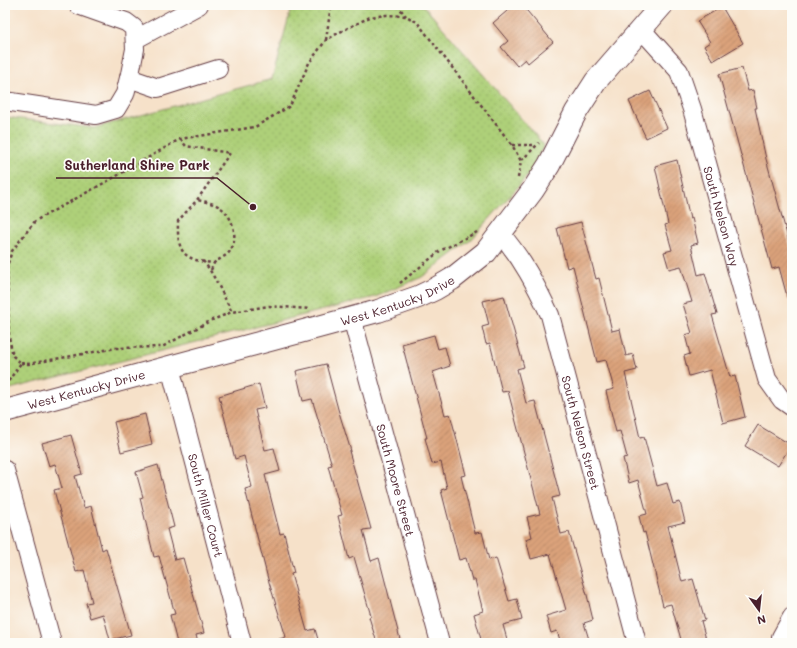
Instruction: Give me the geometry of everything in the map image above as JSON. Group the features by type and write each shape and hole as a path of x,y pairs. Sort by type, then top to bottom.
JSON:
{"street":[{"path":"5,101 96,115 116,109 125,94 129,78 136,39 134,28 126,22 78,5"},
{"path":"136,39 200,5"},
{"name":"West Kentucky Drive","path":"5,410 352,318 399,304 435,289 468,267 486,252 533,190 549,165 576,112 590,90 662,5"},
{"name":"South Nelson Way","path":"641,29 679,71 692,109 767,379 782,400 792,407"},
{"path":"129,78 158,88 218,69"},
{"name":"South Nelson Street","path":"500,233 513,248 534,280 550,315 637,643"},
{"name":"South Moore Street","path":"352,318 440,643"},
{"name":"South Miller Court","path":"170,367 242,643"},
{"path":"5,470 52,643"},
{"path":"780,643 781,637 792,617"}],"path":[{"path":"326,40 331,5"},
{"path":"397,5 406,16 417,22 512,145 521,160"},
{"path":"313,309 269,306 232,312 210,321 162,347 116,348 28,364 21,363 13,356 9,337 6,265 12,251 35,221 180,139 255,127 290,106 309,63 326,40 370,17 386,15 406,16"},
{"path":"180,139 186,146 230,153 197,200 178,221 177,236 183,253 187,257 214,262"},
{"path":"512,145 536,145"},
{"path":"197,200 221,207 227,214 234,228 234,239 230,251 214,262 211,270"},
{"path":"395,287 440,251 475,233"},
{"path":"203,261 211,270 213,278 232,312"},
{"path":"5,386 21,363"}],"green space":[{"path":"292,5 423,5 544,145 530,173 471,240 422,277 375,297 10,389 5,385 5,117 94,128 272,79"}],"building":[{"path":"514,5 522,5 553,42 528,63 525,59 517,66 501,47 508,41 493,23"},
{"path":"722,7 743,43 713,61 704,46 710,42 697,21"},
{"path":"742,68 748,91 753,90 757,108 755,108 766,159 792,253 792,299 788,300 779,267 772,269 719,74"},
{"path":"650,91 667,128 646,138 629,101"},
{"path":"677,160 690,219 692,218 698,243 691,245 698,275 705,273 717,314 712,315 730,377 735,376 745,417 723,423 710,370 689,376 684,356 690,354 685,335 692,333 683,304 692,302 681,266 669,269 664,252 672,250 665,225 668,224 655,166"},
{"path":"581,222 596,279 599,278 612,331 620,329 626,356 633,354 637,370 625,373 640,438 644,437 657,486 667,483 673,504 680,502 685,522 668,526 682,582 693,579 705,620 701,621 707,643 682,643 671,604 663,606 645,532 643,533 639,516 647,514 638,480 629,483 623,458 627,457 620,431 616,432 606,391 614,389 606,360 597,362 573,266 567,268 557,228"},
{"path":"504,296 524,367 517,369 526,403 535,401 560,496 552,498 561,534 569,532 587,595 593,620 584,623 590,643 561,643 557,631 551,633 546,616 566,610 550,554 531,559 526,539 532,537 527,517 540,514 508,391 502,392 490,343 486,344 482,327 489,325 483,301"},
{"path":"434,335 438,349 445,347 450,366 433,372 445,415 450,414 456,436 466,475 461,476 475,533 482,532 489,560 496,558 509,601 517,599 522,620 503,625 508,643 482,643 474,614 483,611 475,580 472,580 466,558 459,560 441,490 447,488 441,462 432,464 425,438 427,438 402,344"},
{"path":"326,364 351,451 349,451 371,529 363,530 371,561 379,558 401,643 377,643 354,557 349,559 338,516 342,515 328,466 332,465 312,399 303,401 296,371"},
{"path":"259,384 265,408 255,410 265,450 274,448 280,471 265,475 280,534 284,533 294,573 291,574 307,631 315,629 319,643 279,643 279,639 286,637 268,579 245,489 252,487 244,456 235,459 219,396"},
{"path":"145,414 152,444 121,452 114,422"},
{"path":"758,425 791,445 778,466 745,446"},
{"path":"71,435 82,474 75,476 84,508 91,506 102,550 106,548 131,635 110,640 103,614 90,618 86,603 92,602 84,570 76,572 54,490 62,488 55,464 49,466 42,443"},
{"path":"158,465 174,527 167,529 175,560 183,558 204,633 196,635 198,643 177,643 170,615 175,614 159,556 154,557 140,498 143,497 136,472"}],"place":[{"name":"Sutherland Shire Park","path":"253,207"}]}
